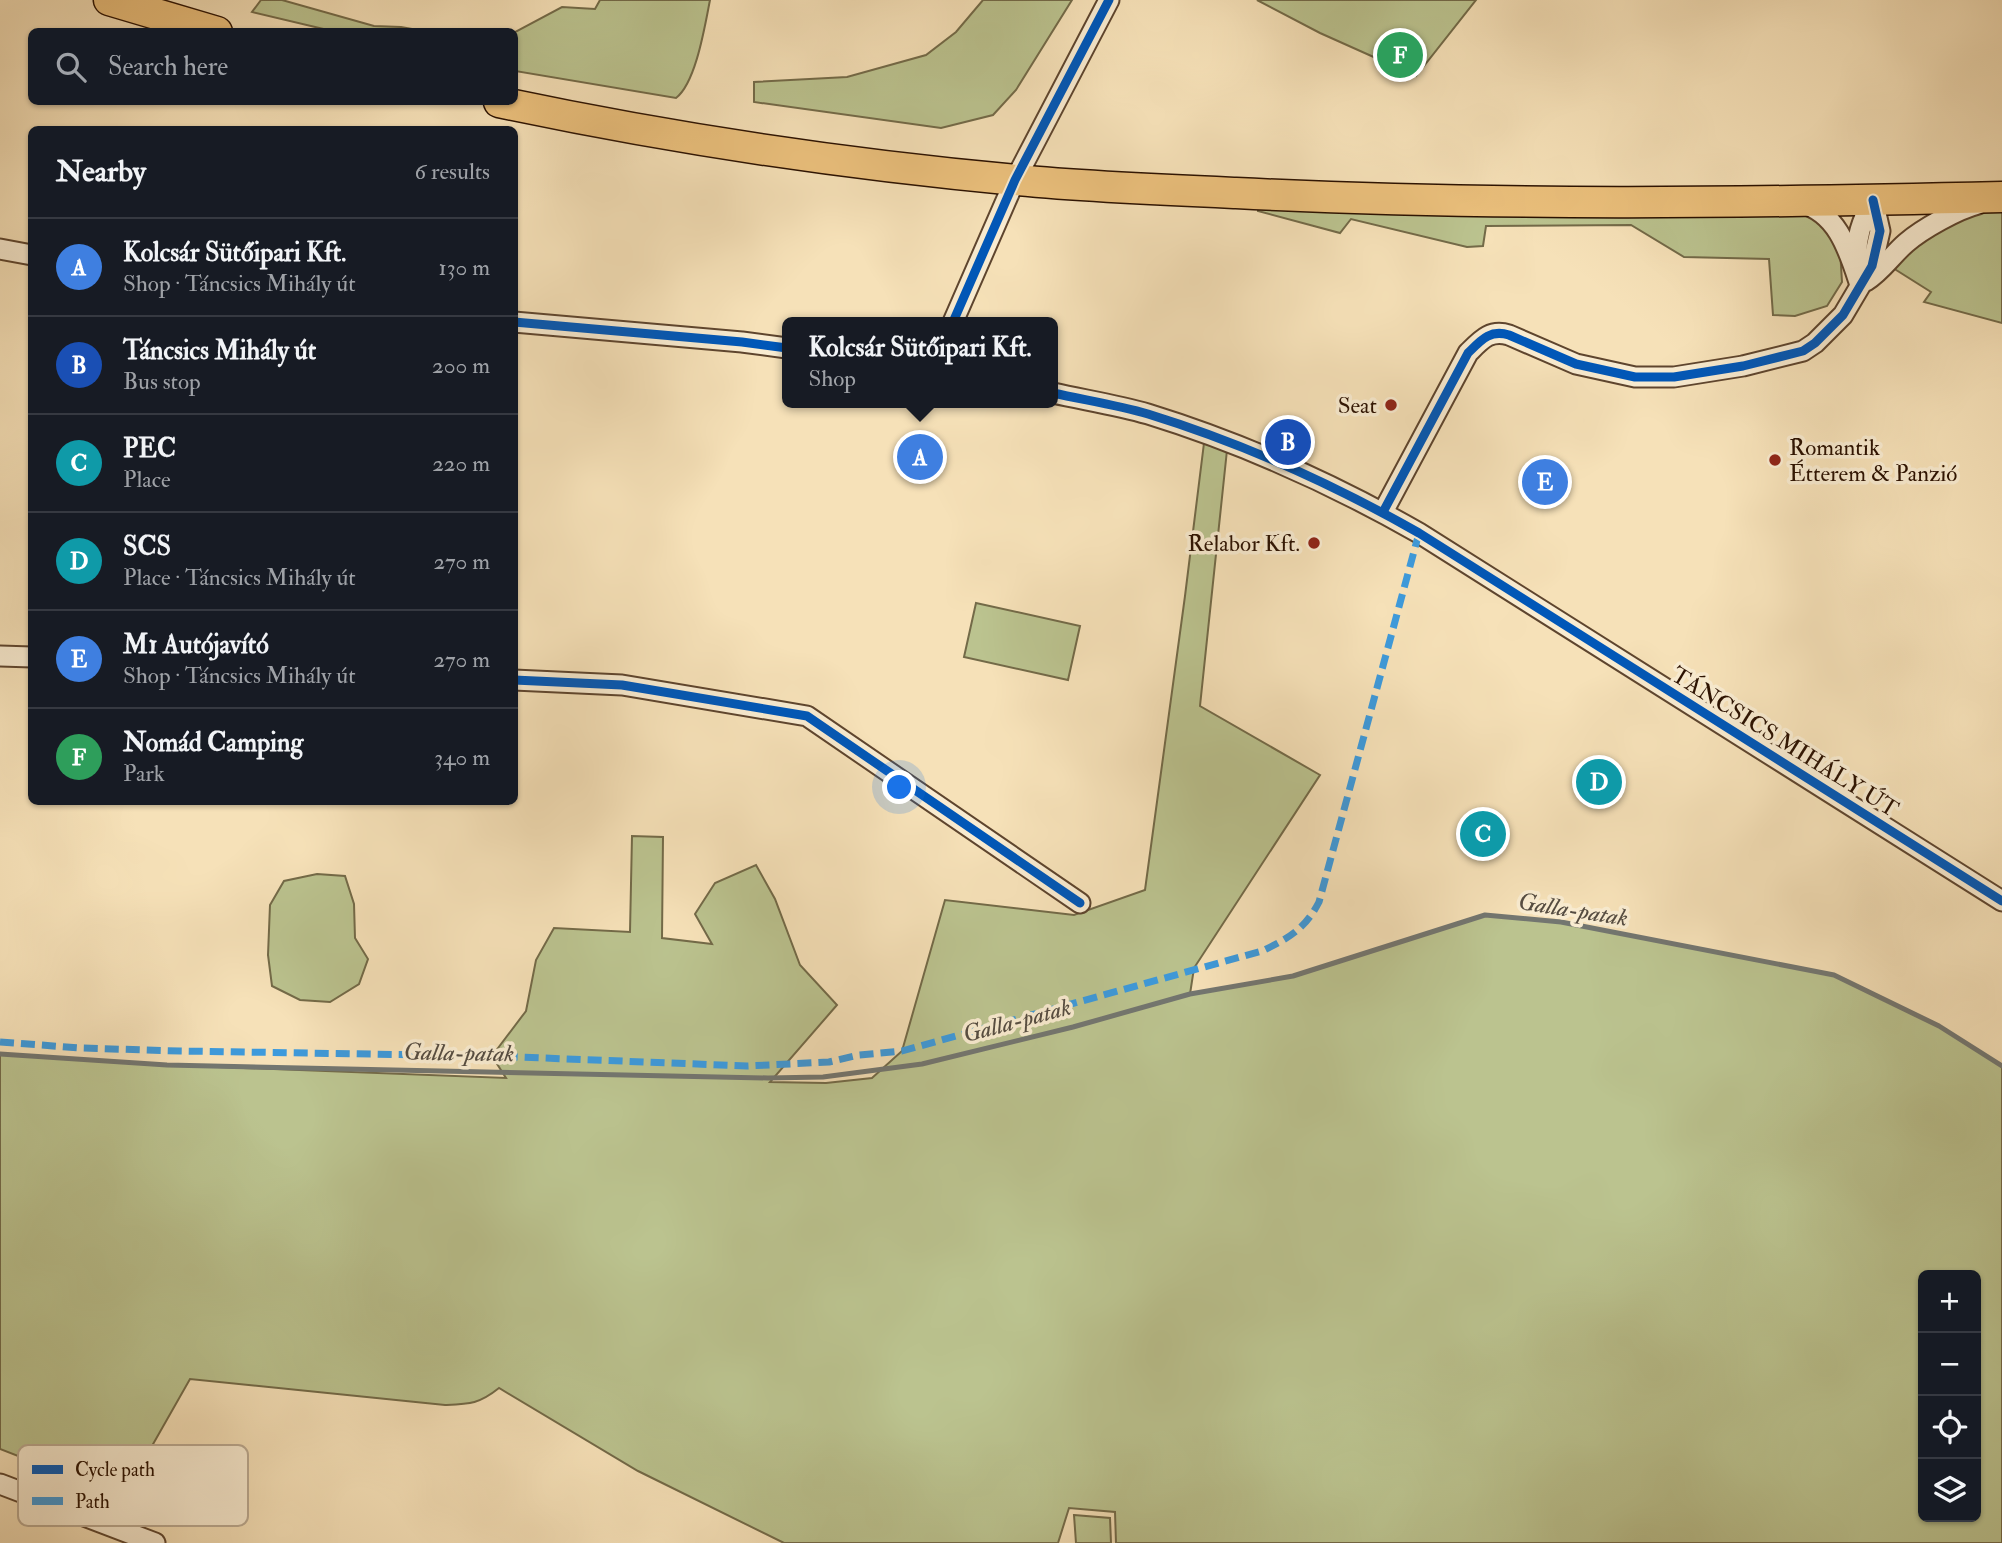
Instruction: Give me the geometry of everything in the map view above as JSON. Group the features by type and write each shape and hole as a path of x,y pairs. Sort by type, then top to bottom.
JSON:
{"main road":[{"path":"109,0 204,28"},
{"path":"515,105 702,141 1015,180 1318,198 1615,203 2002,197"}],"street":[{"path":"955,317 1015,180 1109,0"},
{"path":"1383,512 1468,353 1487,335 1500,332 1576,364 1635,377 1674,377 1743,366 1803,351 1843,315 1860,285 1878,273 1907,242 1962,208 2002,197"},
{"path":"1785,200 1814,206 1841,233 1860,285"},
{"path":"1860,285 1856,246 1863,217 1873,200"},
{"path":"0,249 28,254"},
{"path":"518,322 782,347"},
{"name":"TÁNCSICS MIHÁLY ÚT","path":"1058,394 1145,413 1242,446 1383,512 2002,901"},
{"path":"0,656 28,657"},
{"path":"518,680 622,685 807,716 1080,903"},
{"path":"0,1484 18,1491"},
{"path":"110,1526 155,1543"}],"green space":[{"path":"261,0 282,0 374,26 406,28 319,28 252,12"},
{"path":"600,0 710,0 694,67 683,91 676,98 518,72 518,30 562,7 595,9"},
{"path":"983,0 1072,0 1016,90 993,115 941,128 754,102 754,82 847,77 926,55 956,32"},
{"path":"1257,0 1476,0 1416,76 1320,33"},
{"path":"1259,200 1808,213 1828,224 1840,249 1842,282 1827,306 1795,316 1773,315 1769,259 1684,257 1631,225 1486,226 1483,246 1467,247 1351,219 1340,233 1258,211"},
{"path":"2002,205 2002,323 1924,302 1931,292 1893,268 1900,258 1967,212"},
{"path":"1204,443 1227,450 1200,706 1320,775 1194,968 1190,994 1293,976 1485,915 1561,922 1834,975 1939,1026 2002,1066 2002,1543 1116,1543 1115,1512 1069,1508 1058,1543 784,1543 638,1471 499,1388 474,1402 445,1405 190,1379 153,1445 18,1445 18,1456 0,1449 0,1054 167,1065 506,1078 492,1056 526,1011 536,960 554,928 630,932 632,836 663,837 662,938 712,944 695,914 715,883 756,865 775,899 800,965 837,1005 770,1082 826,1083 872,1078 902,1051 945,900 1074,915 1145,890"},
{"path":"976,603 1080,626 1068,680 964,657"},
{"path":"317,874 345,876 354,904 355,938 368,959 359,984 330,1002 300,1000 272,986 268,955 270,905 284,881"},
{"path":"1074,1515 1110,1518 1111,1543 1076,1543"}],"waterway":[{"name":"Galla-patak","path":"0,1054 167,1065 823,1077 922,1064 1073,1027 1190,994 1293,976 1485,915 1561,922 1834,975 1939,1026 2002,1066"}],"marked path":[{"path":"0,1042 81,1048 492,1056 747,1066 829,1062 859,1055 902,1051 1262,951 1295,932 1319,902 1419,533"}],"cycle path":[{"path":"955,317 1015,180 1109,0"},
{"path":"1383,512 1468,353 1486,337 1496,333 1509,335 1576,364 1635,377 1674,377 1743,366 1803,351 1843,315 1872,266 1880,231 1873,200"},
{"path":"518,322 782,347"},
{"path":"1058,394 1136,411 1183,425 1286,466 1387,515 2002,901"},
{"path":"518,680 622,685 807,716 1080,903"}],"place":[{"name":"Nomád Camping","path":"1400,55"},
{"name":"Seat","path":"1391,405"},
{"name":"Táncsics Mihály út","path":"1288,442"},
{"name":"Kolcsár Sütőipari Kft.","path":"920,457"},
{"name":"Romantik Étterem & Panzió","path":"1775,460"},
{"name":"M1 Autójavító","path":"1545,482"},
{"name":"Relabor Kft.","path":"1314,543"},
{"name":"SCS","path":"1599,782"},
{"name":"PEC","path":"1483,834"}]}
